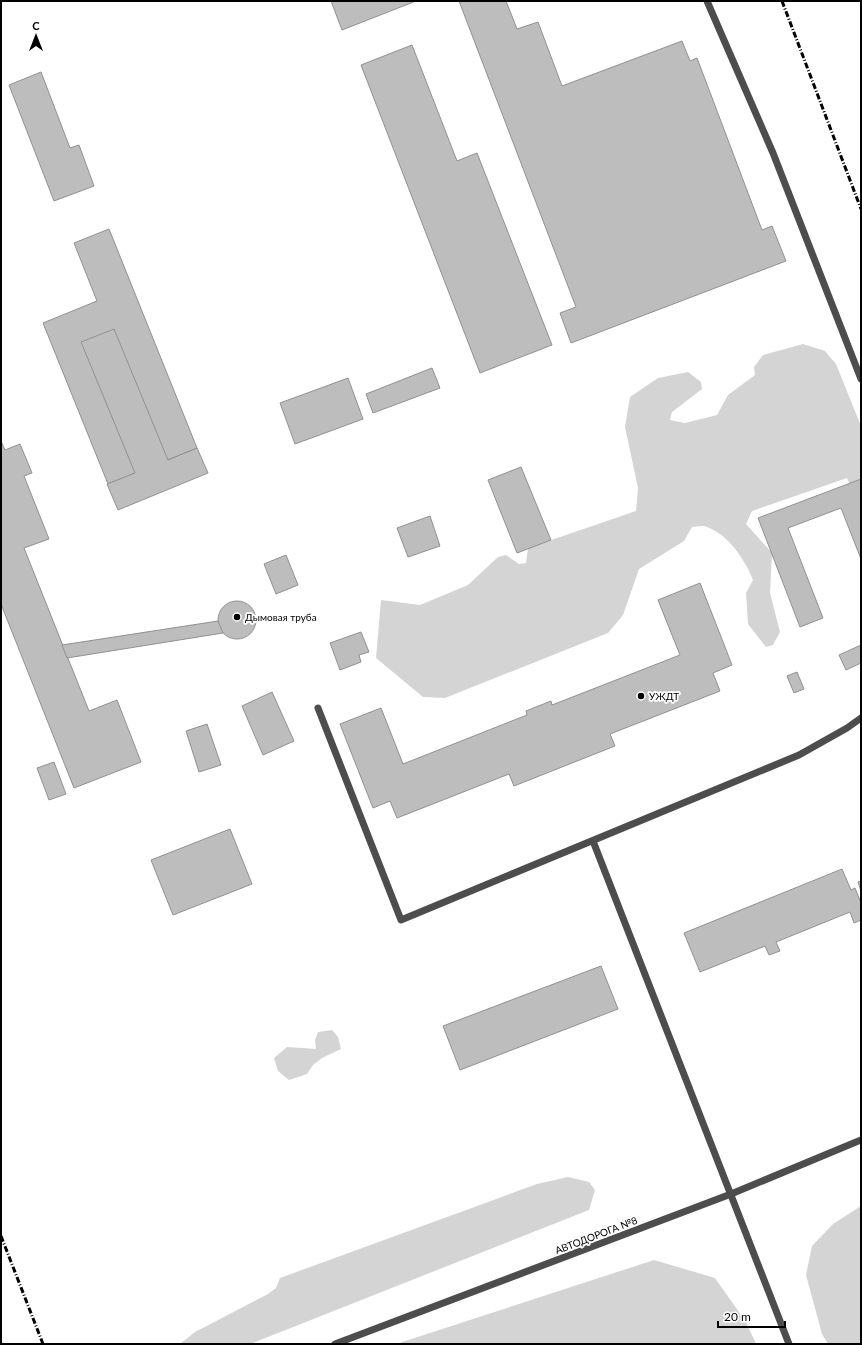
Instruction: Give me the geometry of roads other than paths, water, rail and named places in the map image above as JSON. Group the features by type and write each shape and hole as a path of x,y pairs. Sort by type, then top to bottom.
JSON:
{"street":[{"path":"707,1 772,152 861,379"},
{"path":"318,708 401,920 799,755 848,728 861,718"},
{"path":"593,841 789,1344"},
{"name":"АВТОДОРОГА №8","path":"335,1344 731,1194 861,1140"}],"railway":[{"path":"782,1 861,209"},
{"path":"1,1236 43,1344"}],"place":[{"name":"Дымовая труба","path":"237,617"},
{"name":"УЖДТ","path":"641,696"}]}
